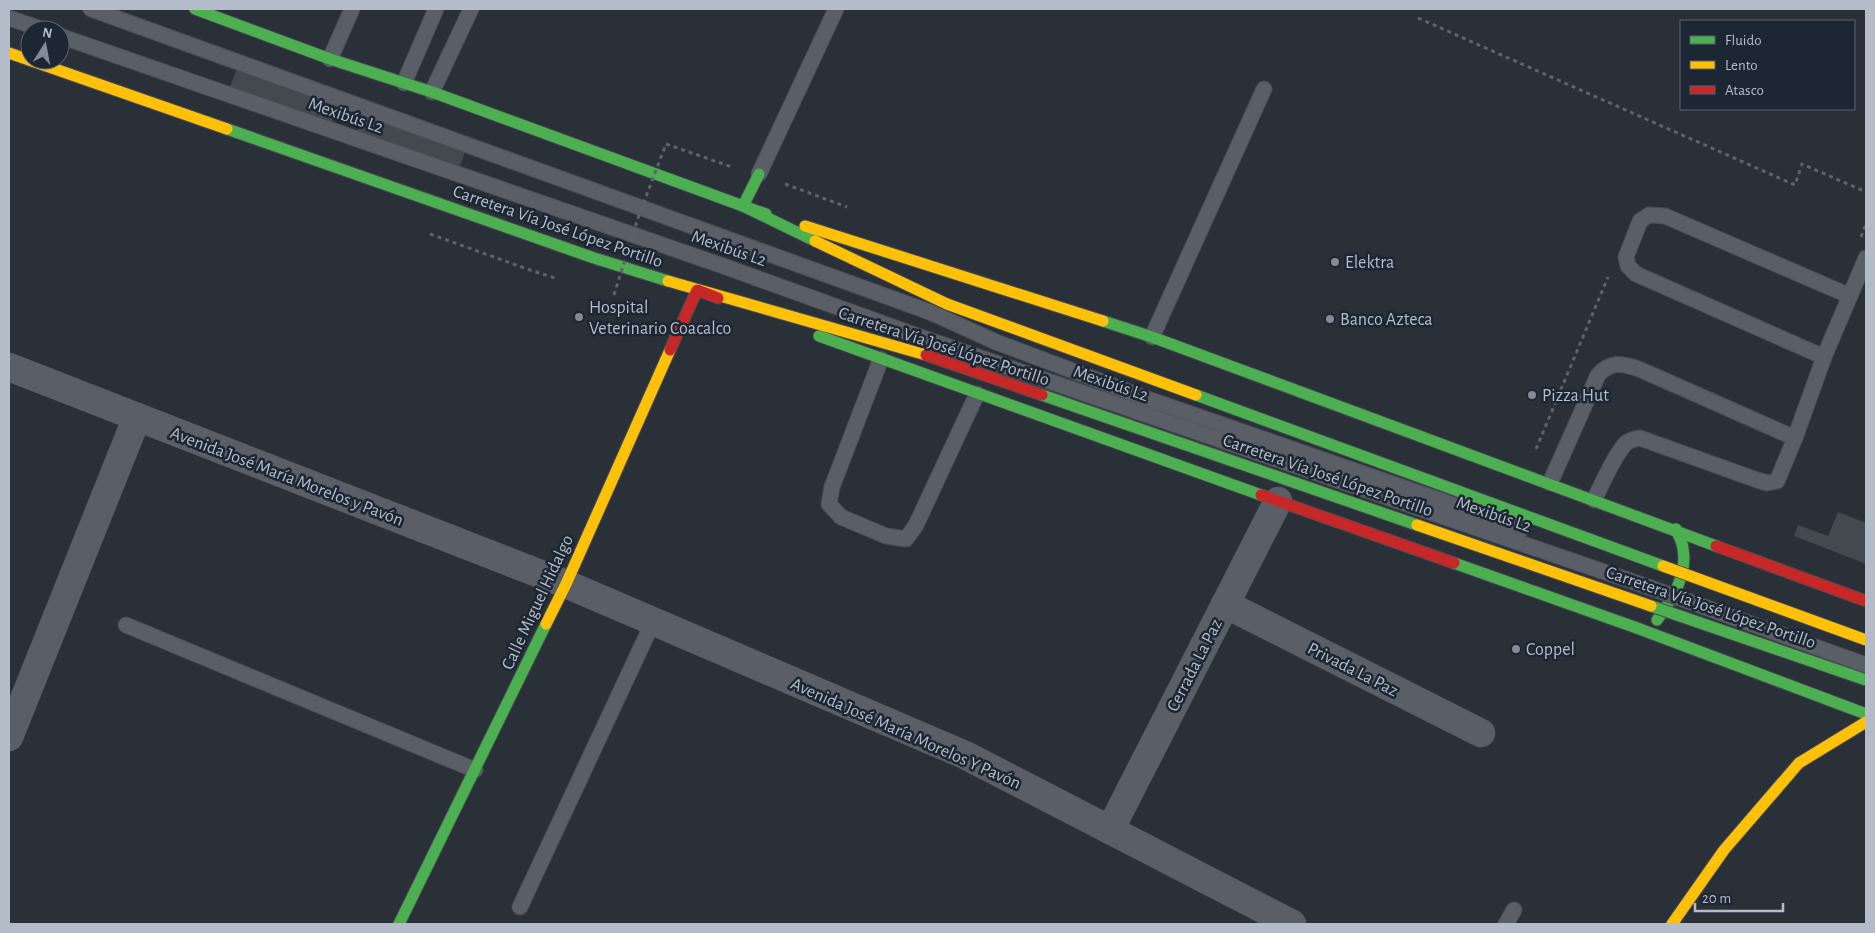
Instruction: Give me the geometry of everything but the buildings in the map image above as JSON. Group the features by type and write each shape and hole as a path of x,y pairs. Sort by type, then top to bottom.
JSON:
{"main road":[{"name":"Carretera Vía José López Portillo","path":"195,9 330,59 432,92 743,206 944,311 1866,640"},
{"name":"Carretera Vía José López Portillo","path":"9,54 594,258 697,290 927,347 1866,680"},
{"path":"759,174 743,206 1152,337 1676,529 1866,601"},
{"path":"697,290 976,394 1637,628 1866,714"},
{"name":"Calle Miguel Hidalgo","path":"399,924 566,584 697,290"},
{"path":"1637,628 1656,622 1673,599 1682,570 1683,548 1676,529"},
{"path":"1672,924 1724,850 1799,763 1866,722"}],"street":[{"name":"Avenida José María Morelos y Pavón","path":"9,367 566,584"},
{"path":"9,737 137,418"},
{"name":"Cerrada La Paz","path":"1110,830 1278,501"},
{"name":"Avenida José María Morelos Y Pavón","path":"566,584 965,755 1292,924"},
{"name":"Privada La Paz","path":"1225,604 1481,733"}],"lane":[{"name":"Mexibús L2","path":"91,9 899,300 944,311 996,342 1144,398 1817,631 1866,650"},
{"path":"330,59 352,9"},
{"path":"432,92 471,9"},
{"path":"759,174 836,9"},
{"path":"404,83 433,10"},
{"name":"Mexibús L2","path":"70,39 726,267 927,347 1635,582 1866,665"},
{"path":"1152,337 1264,89"},
{"path":"1824,357 1636,274 1628,266 1626,257 1640,221 1649,215 1665,216 1850,296"},
{"path":"1594,500 1609,470 1626,444 1633,439 1640,438 1767,483 1777,481 1795,438 1824,357 1866,258"},
{"path":"881,359 832,487 828,504 840,517 886,536 906,539 916,525 976,394"},
{"path":"1550,483 1598,375 1605,367 1616,364 1639,368 1795,438"},
{"path":"520,907 653,622"},
{"path":"126,626 475,770"},
{"path":"1506,924 1514,910"}],"path":[{"path":"1418,18 1795,185 1802,164 1866,192"},
{"path":"614,295 639,215 666,144 736,168"},
{"path":"759,174 852,209"},
{"path":"1860,240 1866,224"},
{"path":"1532,457 1609,274"}],"traffic: fast":[{"path":"195,9 330,59 432,92 743,206 815,241"},
{"path":"227,129 594,258 668,281"},
{"path":"759,174 743,206 766,214"},
{"path":"1103,321 1152,337 1716,546"},
{"path":"819,336 1261,495"},
{"path":"1042,395 1417,525"},
{"path":"1196,395 1663,566"},
{"path":"1657,620 1678,587 1683,568 1683,548 1676,529"},
{"path":"1454,563 1637,628 1866,714"},
{"path":"1651,606 1866,680"},
{"path":"399,924 546,624"}],"traffic: slow":[{"path":"9,53 227,129"},
{"path":"805,226 1103,321"},
{"path":"815,241 947,304"},
{"path":"668,281 926,355"},
{"path":"947,304 1196,395"},
{"path":"546,624 566,584 670,350"},
{"path":"1417,525 1651,606"},
{"path":"1663,566 1866,640"},
{"path":"1672,924 1724,850 1799,763 1866,722"}],"traffic: jam":[{"path":"670,350 697,290 718,298"},
{"path":"926,355 1042,395"},
{"path":"1261,495 1454,563"},
{"path":"1716,546 1866,601"}],"place":[{"name":"Elektra","path":"1335,262"},
{"name":"Hospital Veterinario Coacalco","path":"579,317"},
{"name":"Banco Azteca","path":"1330,319"},
{"name":"Pizza Hut","path":"1532,395"},
{"name":"Coppel","path":"1516,649"}]}
